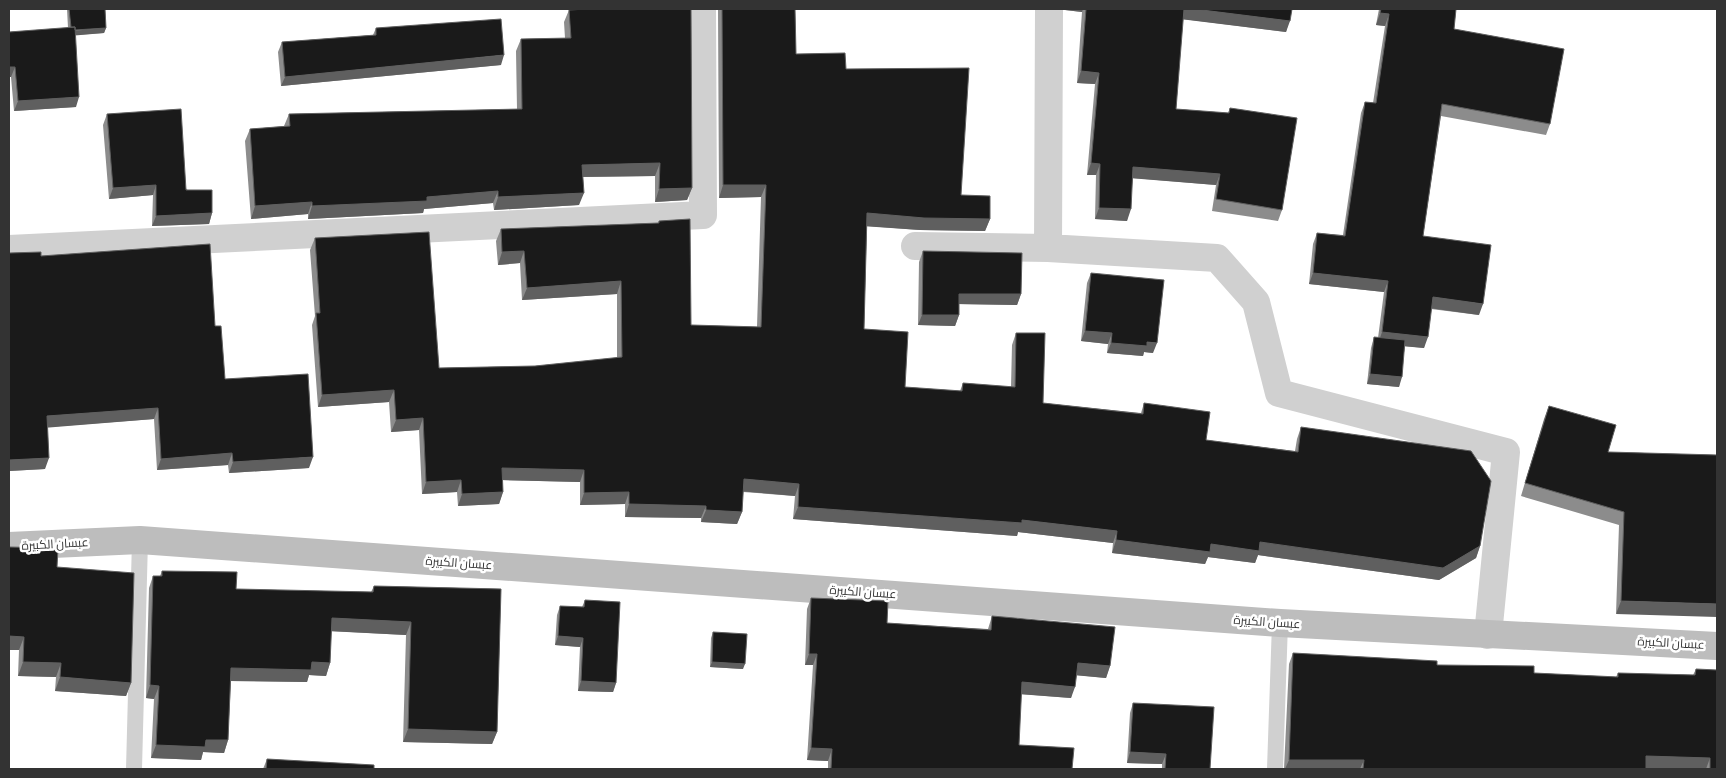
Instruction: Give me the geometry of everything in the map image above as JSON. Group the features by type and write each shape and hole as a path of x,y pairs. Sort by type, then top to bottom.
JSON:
{"main road":[{"name":"عبسان الكبيرة","path":"9,546 140,540 1280,623 1717,646"}],"street":[{"path":"9,249 703,215 702,9"},
{"path":"1048,248 1049,9"},
{"path":"915,246 1048,248 1217,258 1256,302 1279,392 1506,452 1488,635"}],"lane":[{"path":"134,769 140,540"},
{"path":"1275,769 1280,623"}],"building":[{"path":"69,9 105,9 106,28 75,30 75,27 71,27"},
{"path":"691,9 692,188 659,189 660,163 582,165 584,193 498,197 498,191 427,197 427,201 312,206 312,202 255,206 250,129 290,126 289,114 522,109 521,39 571,38 569,10"},
{"path":"722,9 795,9 796,54 845,53 846,69 969,68 961,195 990,196 990,219 924,218 867,213 864,329 908,332 905,387 962,391 963,383 1015,387 1016,333 1045,333 1043,403 1143,414 1144,403 1210,412 1206,440 1298,452 1301,427 1471,451 1491,481 1480,546 1443,568 1260,542 1259,551 1211,544 1210,552 1116,540 1117,531 1022,520 1022,523 798,507 799,484 744,479 742,512 706,510 706,506 629,504 629,492 584,493 584,470 502,468 503,492 462,494 461,480 426,482 423,418 396,420 394,390 322,395 316,313 320,313 315,238 429,232 439,368 535,366 622,357 621,281 527,288 524,251 502,252 501,229 659,223 659,221 690,219 691,325 761,327 766,185 723,185"},
{"path":"1086,9 1184,9 1176,109 1229,113 1230,108 1297,118 1282,210 1216,199 1220,174 1133,167 1131,209 1099,208 1100,164 1091,163 1099,73 1081,71"},
{"path":"1194,9 1292,9 1290,21"},
{"path":"1381,9 1456,9 1454,29 1564,49 1550,124 1442,104 1423,236 1491,245 1483,304 1433,297 1428,337 1382,332 1388,281 1313,273 1317,233 1345,236 1365,102 1376,103 1389,14 1380,13"},
{"path":"501,19 504,55 285,77 282,42 376,35 376,28"},
{"path":"75,27 79,97 18,101 15,67 9,67 9,32"},
{"path":"181,109 186,190 212,190 212,213 156,216 156,185 113,188 107,114"},
{"path":"210,244 215,326 221,326 225,379 308,374 313,457 233,462 232,453 161,459 158,408 47,416 49,458 9,460 9,253 41,252 41,256"},
{"path":"923,251 1022,253 1021,294 959,294 959,315 922,315"},
{"path":"1091,273 1164,280 1157,343 1147,342 1147,346 1111,343 1112,333 1085,331"},
{"path":"1374,337 1405,340 1402,377 1370,374"},
{"path":"1549,406 1616,425 1608,452 1717,455 1717,604 1621,601 1624,512 1525,483"},
{"path":"9,547 58,548 57,567 134,573 131,683 60,677 61,663 23,662 24,637 9,636"},
{"path":"162,571 237,572 236,589 373,592 374,586 501,589 497,732 408,729 411,622 332,618 330,663 312,662 311,670 231,668 228,740 206,740 205,747 156,745 159,686 150,685 153,576 162,576"},
{"path":"811,598 888,601 887,623 991,630 992,616 1115,627 1110,666 1078,663 1075,687 1022,682 1019,745 1074,748 1072,769 831,769 832,749 811,748 817,654 809,654"},
{"path":"585,600 620,602 616,683 581,681 583,638 558,636 560,606 584,607"},
{"path":"713,632 747,634 745,664 712,662"},
{"path":"1293,653 1437,661 1437,665 1534,666 1534,673 1618,677 1618,673 1695,675 1696,669 1717,670 1717,769 1710,769 1710,758 1646,756 1646,769 1363,769 1364,760 1289,760"},
{"path":"1133,703 1214,707 1210,769 1165,769 1166,754 1130,752"},
{"path":"267,759 374,765 374,769 266,769"}]}
